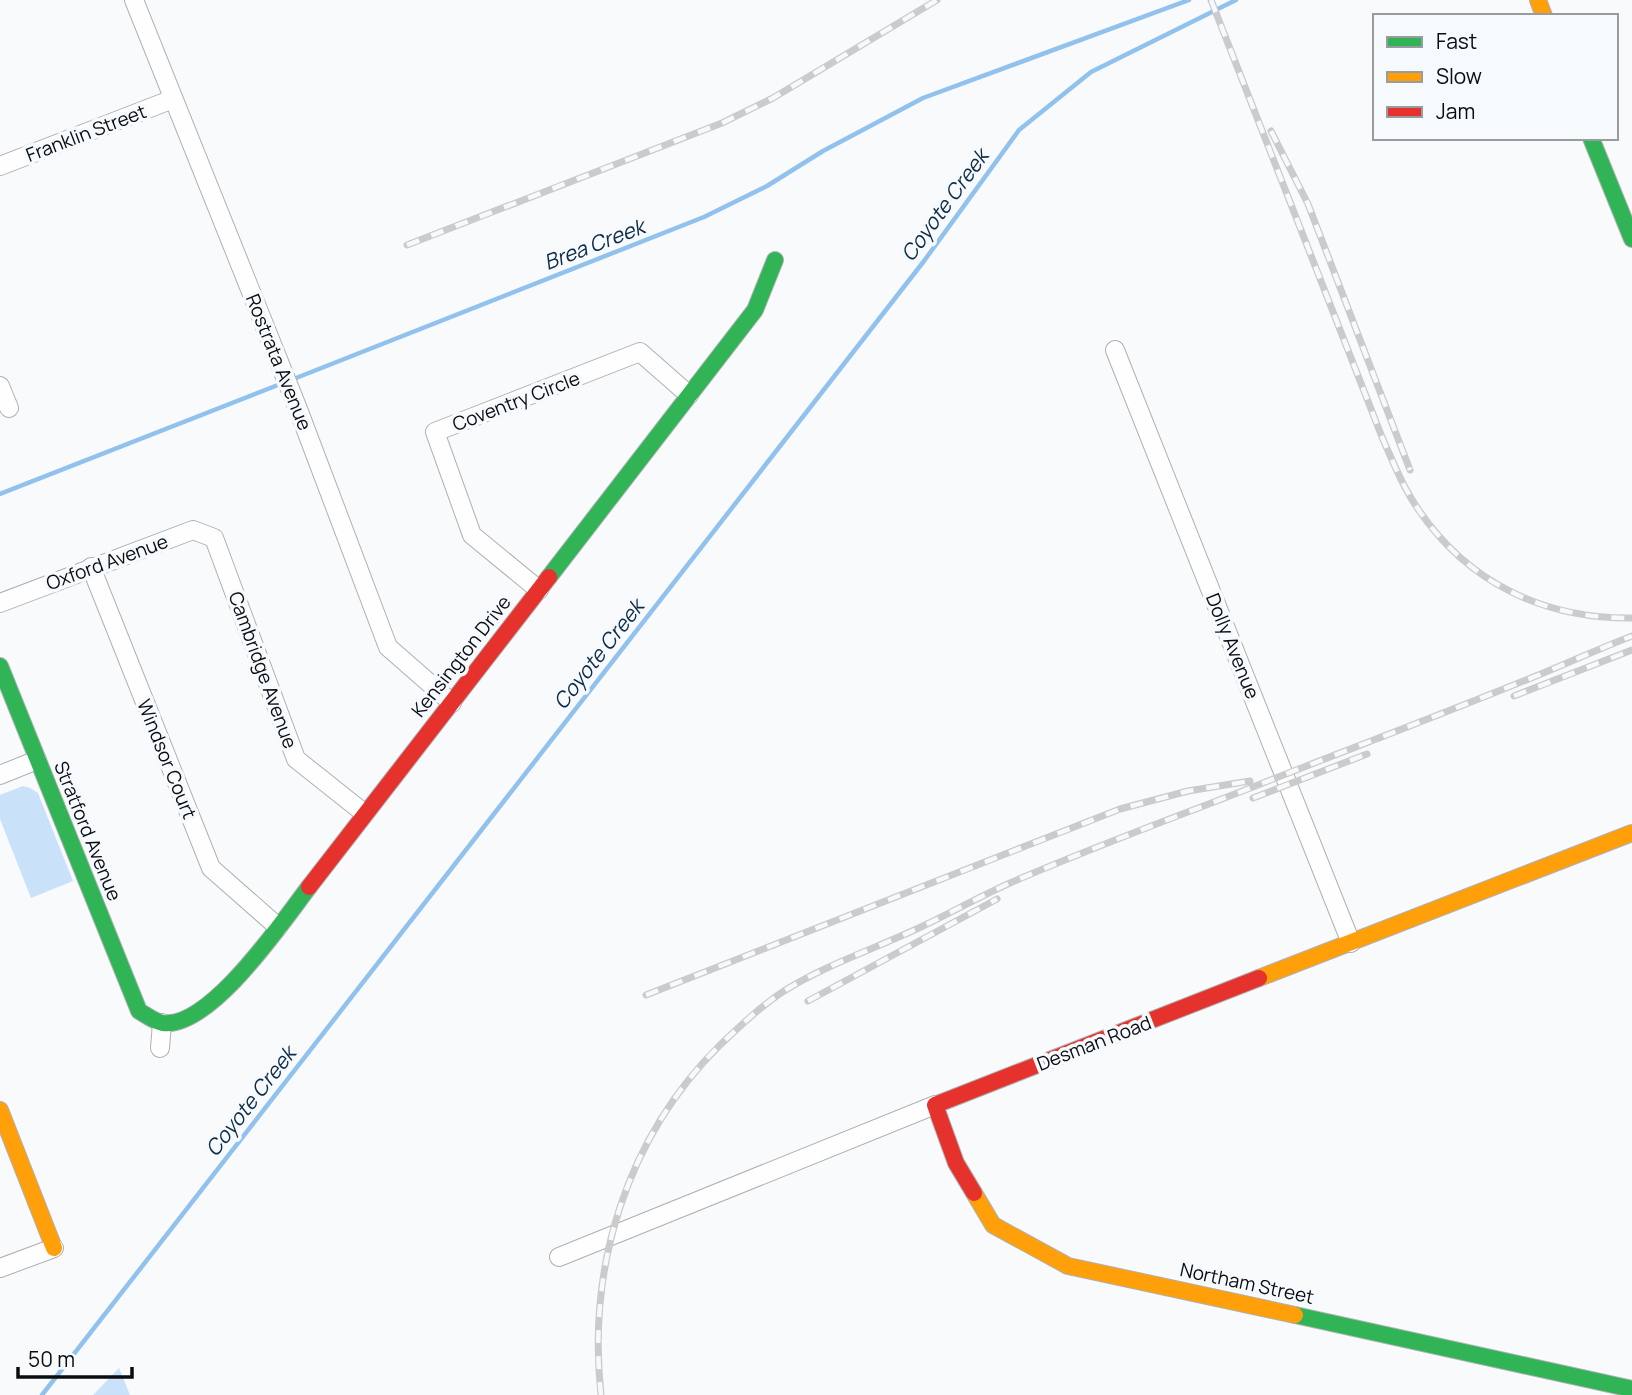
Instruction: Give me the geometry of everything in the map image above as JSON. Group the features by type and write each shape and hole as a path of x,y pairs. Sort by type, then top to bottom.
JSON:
{"street":[{"name":"Rostrata Avenue","path":"134,0 298,409 388,647 452,703"},
{"name":"Franklin Street","path":"0,166 173,99"},
{"path":"1592,140 1632,239"},
{"name":"Kensington Drive","path":"162,1023 179,1022 196,1015 254,958 755,310 775,260"},
{"name":"Dolly Avenue","path":"1115,351 1351,943"},
{"name":"Coventry Circle","path":"539,590 472,534 435,432 640,352 689,395"},
{"path":"0,386 9,408"},
{"name":"Oxford Avenue","path":"0,603 194,530 214,538"},
{"name":"Cambridge Avenue","path":"214,538 296,759 364,813"},
{"name":"Windsor Court","path":"91,567 211,868 278,927"},
{"name":"Stratford Avenue","path":"0,666 139,1011 162,1023"},
{"path":"0,775 37,760"},
{"name":"Desman Road","path":"559,1257 935,1105 1632,833"},
{"path":"160,1048 162,1023"},
{"name":"Northam Street","path":"935,1105 956,1163 993,1226 1068,1266 1632,1389"},
{"path":"0,1110 54,1248 0,1268"}],"shaded area":[{"path":"23,786 38,793 73,881 31,898 0,819 0,795"},
{"path":"119,1368 130,1395 93,1395"}],"waterway":[{"name":"Brea Creek","path":"291,380 704,217 767,186 823,151 923,98 1189,0"},
{"name":"Coyote Creek","path":"42,1395 924,261 1019,130 1091,72 1236,0"},
{"name":"Brea Creek","path":"0,494 283,383"}],"railway":[{"path":"407,245 722,123 773,98 937,0"},
{"path":"1211,0 1382,437 1418,509 1460,557 1511,592 1568,612 1632,618"},
{"path":"1271,131 1308,204 1410,470"},
{"path":"601,1395 598,1347 608,1252 620,1206 638,1162 660,1120 688,1081 720,1045 775,997 800,981 1041,870 1632,636"},
{"path":"1514,696 1632,650"},
{"path":"1253,798 1367,754"},
{"path":"646,995 1120,809 1188,791 1250,781"},
{"path":"808,1001 997,899"}],"traffic: fast":[{"path":"1592,140 1632,239"},
{"path":"549,577 755,310 775,260"},
{"path":"0,666 139,1011 163,1023 182,1020 202,1009 244,970 309,887"},
{"path":"1295,1315 1632,1389"}],"traffic: slow":[{"path":"1538,0 1543,14"},
{"path":"1259,978 1632,833"},
{"path":"0,1110 54,1248"},
{"path":"974,1193 993,1225 1068,1266 1295,1315"}],"traffic: jam":[{"path":"309,887 549,577"},
{"path":"974,1193 956,1163 935,1105 1259,978"}]}
